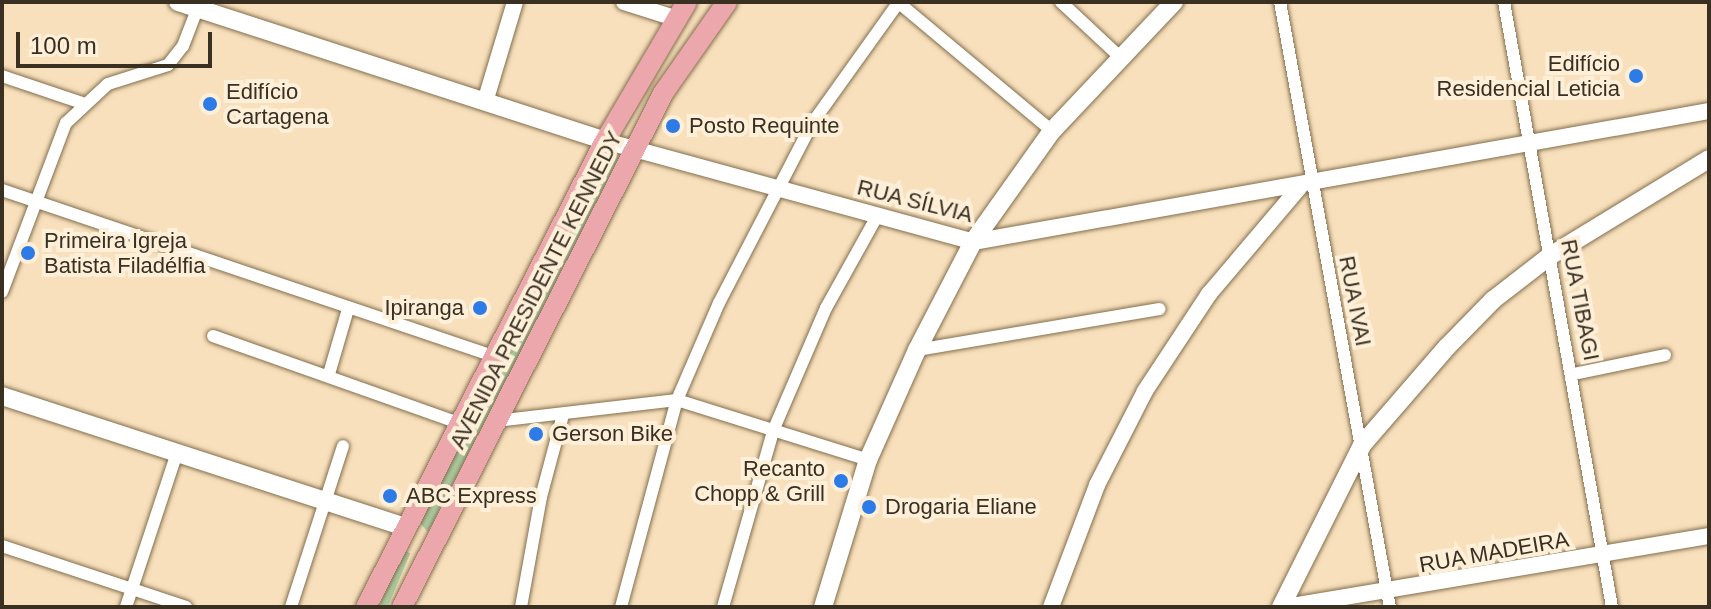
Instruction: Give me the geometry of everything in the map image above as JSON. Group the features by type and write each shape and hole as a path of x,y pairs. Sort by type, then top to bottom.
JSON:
{"main road":[{"name":"RUA SÍLVIA","path":"178,2 605,141"},
{"path":"681,64 686,35 681,10 700,16 726,2"},
{"name":"AVENIDA PRESIDENTE KENNEDY","path":"402,607 422,561 647,126 681,64 726,2"},
{"path":"823,607 868,460 917,350 973,242 1052,131 1119,56 1174,2"},
{"name":"AVENIDA PRESIDENTE KENNEDY","path":"366,607 605,141 681,10"},
{"path":"605,141 647,126"},
{"path":"1283,607 1362,445 1493,300 1550,256 1709,159"},
{"path":"2,396 406,527 422,541 422,561"}],"street":[{"path":"485,102 515,2"},
{"path":"624,2 681,10"},
{"path":"621,607 677,400 776,187 851,62 899,2 1052,131"},
{"path":"1061,2 1119,56"},
{"name":"RUA IVAI","path":"1280,2 1306,187 1362,445 1389,600"},
{"name":"RUA TIBAGI","path":"1504,2 1574,374 1612,607"},
{"path":"2,292 59,136 82,103 108,84 168,65 183,46 198,7"},
{"path":"2,76 82,103"},
{"name":"RUA SÍLVIA","path":"605,141 776,187 876,218 973,242 1306,187 1709,111"},
{"path":"1051,607 1097,485 1145,391 1209,294 1306,187"},
{"path":"2,190 493,356"},
{"path":"723,607 773,431 826,308 876,218"},
{"path":"329,374 348,309"},
{"path":"917,350 1160,309"},
{"path":"213,336 329,374 459,423"},
{"path":"1574,374 1665,355"},
{"path":"496,421 677,400 868,460"},
{"path":"521,607 563,415"},
{"path":"291,607 343,446"},
{"path":"126,607 177,453"},
{"name":"RUA MADEIRA","path":"1283,607 1389,600 1709,536"},
{"path":"2,546 186,607"}],"green space":[{"path":"616,154 621,160 428,532 419,522 609,155"},
{"path":"403,550 410,553 387,607 379,607"}],"place":[{"name":"Edifício Residencial Leticia","path":"1636,76"},
{"name":"Edifício Cartagena","path":"210,104"},
{"name":"Posto Requinte","path":"673,126"},
{"name":"Primeira Igreja Batista Filadélfia","path":"28,253"},
{"name":"Ipiranga","path":"480,308"},
{"name":"Gerson Bike","path":"536,434"},
{"name":"Recanto Chopp & Grill","path":"841,481"},
{"name":"ABC Express","path":"390,496"},
{"name":"Drogaria Eliane","path":"869,507"}]}
